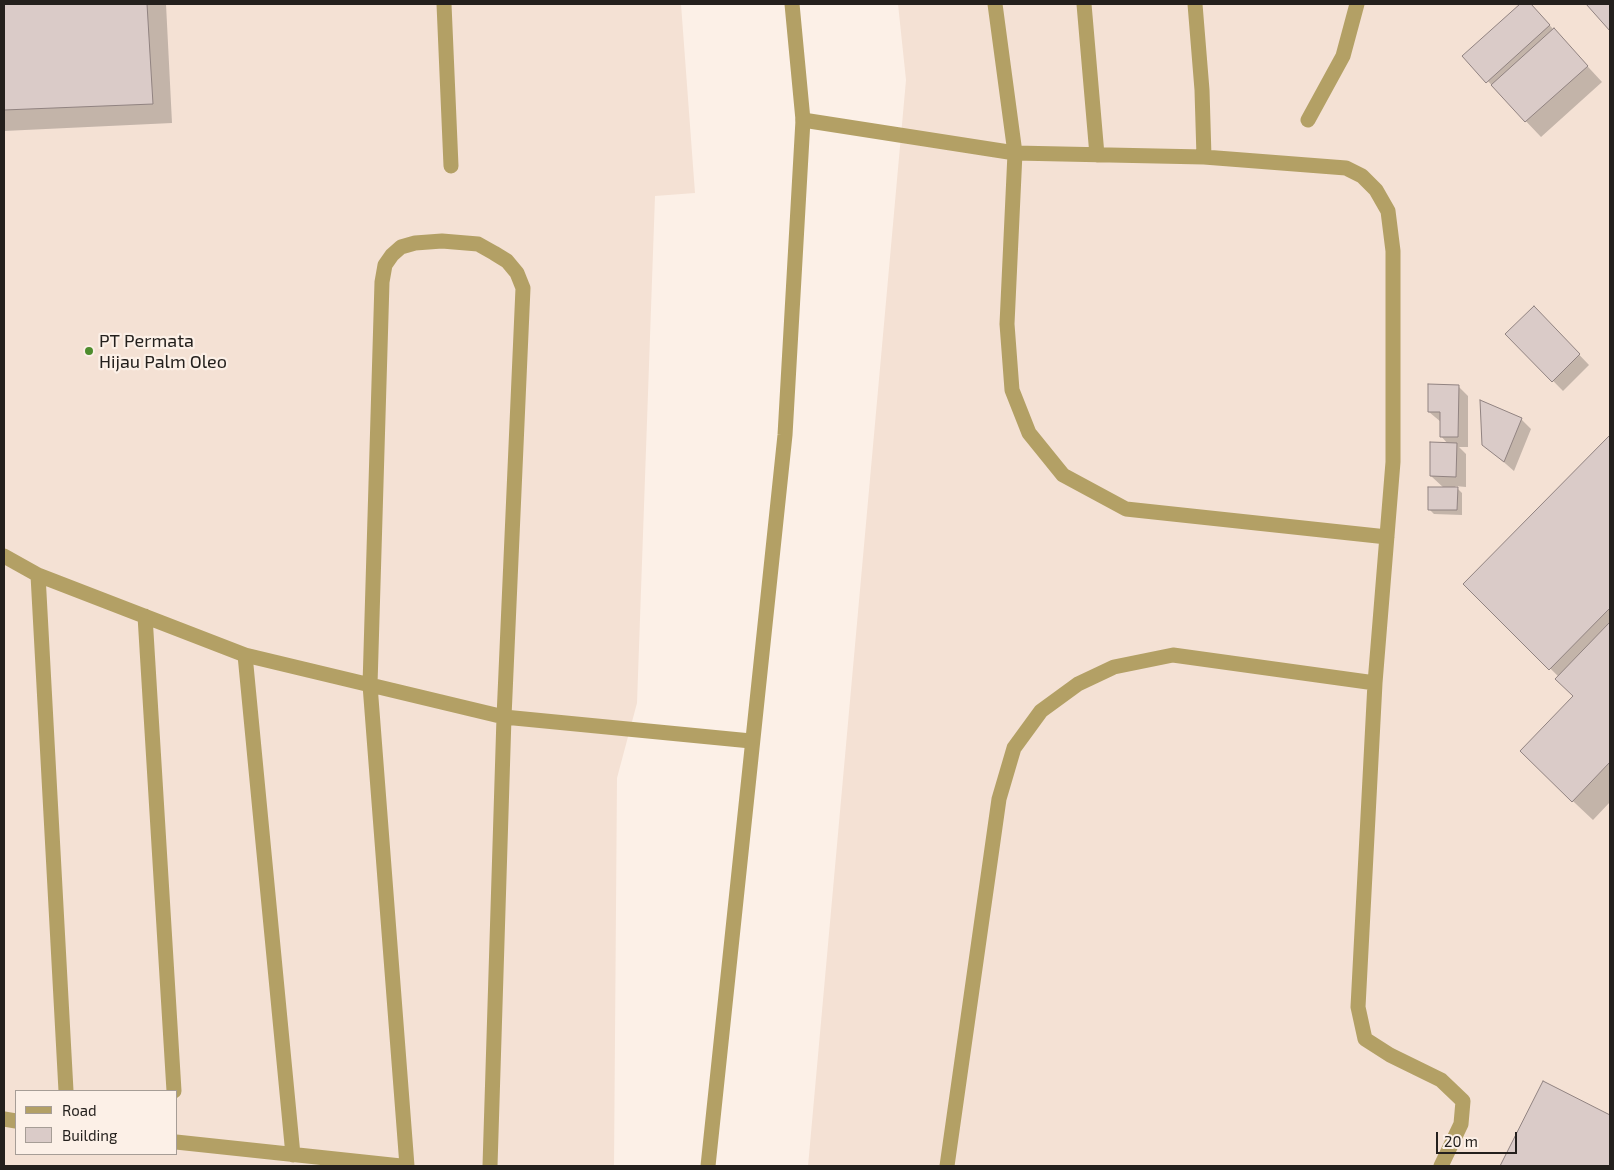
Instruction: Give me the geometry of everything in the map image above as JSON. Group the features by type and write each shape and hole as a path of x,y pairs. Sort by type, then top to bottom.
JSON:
{"street":[{"path":"444,4 451,166"},
{"path":"708,1166 751,741 785,435 803,120 792,4"},
{"path":"994,4 1015,153 1006,324 1012,390 1028,433 1063,475 1126,509 1387,537"},
{"path":"1084,4 1097,155"},
{"path":"1195,4 1202,90 1204,157"},
{"path":"1308,120 1343,56 1357,4"},
{"path":"803,120 1015,153 1204,157 1346,168 1362,176 1372,185 1388,211 1393,251 1393,462 1375,683 1358,1007 1365,1039 1390,1055 1441,1080 1463,1101 1461,1124 1442,1166"},
{"path":"407,1166 370,685 382,282 384,265 401,248 415,243 442,240 478,244 507,261 517,273 523,288 504,717 490,1166"},
{"path":"4,556 38,575 245,655 504,717 751,741"},
{"path":"38,575 66,1090"},
{"path":"145,616 174,1090"},
{"path":"245,655 293,1154"},
{"path":"947,1166 999,800 1014,748 1041,711 1078,684 1114,668 1173,655 1375,683"},
{"path":"178,1142 401,1166"}],"shaded area":[{"path":"4,4 681,4 695,193 655,196 637,703 617,778 614,1166 4,1166"},
{"path":"898,4 1610,4 1610,1166 808,1166 906,80"}],"building":[{"path":"4,4 147,4 153,104 4,110"},
{"path":"1520,4 1531,4 1550,25 1486,83 1462,56"},
{"path":"1586,4 1610,4 1610,31"},
{"path":"1554,28 1588,66 1525,122 1491,85"},
{"path":"1534,306 1580,354 1552,382 1505,334"},
{"path":"1428,384 1459,385 1458,437 1440,437 1440,412 1428,412"},
{"path":"1480,400 1522,418 1504,462 1482,445"},
{"path":"1610,435 1610,608 1549,670 1463,584"},
{"path":"1430,442 1457,443 1456,477 1430,476"},
{"path":"1428,487 1458,487 1457,510 1428,510"},
{"path":"1610,622 1610,762 1572,802 1520,751 1573,696 1555,679"},
{"path":"1543,1081 1610,1115 1610,1166 1500,1166"}],"place":[{"name":"PT Permata Hijau Palm Oleo","path":"89,351"}]}
